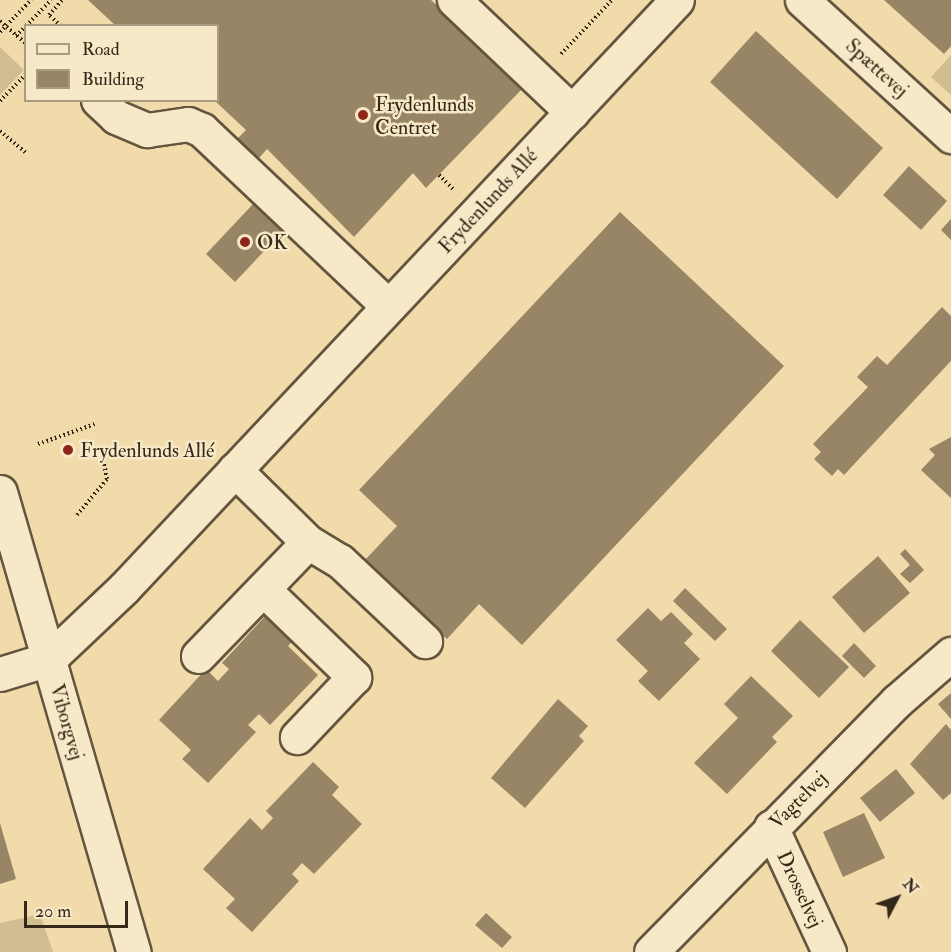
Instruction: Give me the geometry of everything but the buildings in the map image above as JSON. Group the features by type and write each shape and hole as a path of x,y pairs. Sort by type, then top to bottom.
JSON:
{"street":[{"path":"454,0 572,112"},
{"name":"Frydenlunds Allé","path":"49,659 235,470 677,0"},
{"name":"Spættevej","path":"802,0 951,136"},
{"path":"100,102 116,117 147,130 188,124 202,130 388,306"},
{"path":"235,470 308,542 340,561 425,641"},
{"name":"Viborgvej","path":"0,492 135,952"},
{"path":"198,656 308,542"},
{"path":"263,589 354,677 297,737"},
{"name":"Vagtelvej","path":"651,952 771,827 951,654"},
{"path":"0,674 49,659"},
{"name":"Drosselvej","path":"771,827 829,952"}],"path":[{"path":"0,32 31,0"},
{"path":"28,24 51,0"},
{"path":"59,24 49,15 62,0"},
{"path":"538,79 612,0"},
{"path":"0,21 24,42"},
{"path":"16,36 24,28"},
{"path":"0,101 24,76"},
{"path":"0,131 26,153"},
{"path":"38,444 95,424"},
{"path":"77,515 107,479 104,458"}],"shaded area":[{"path":"0,47 24,70 0,95"},
{"path":"951,55 951,95 931,77"},
{"path":"40,914 53,952 0,952 0,923"}],"place":[{"name":"Frydenlunds Centret","path":"363,115"},
{"name":"OK","path":"245,242"},
{"name":"Frydenlunds Allé","path":"68,450"}]}
